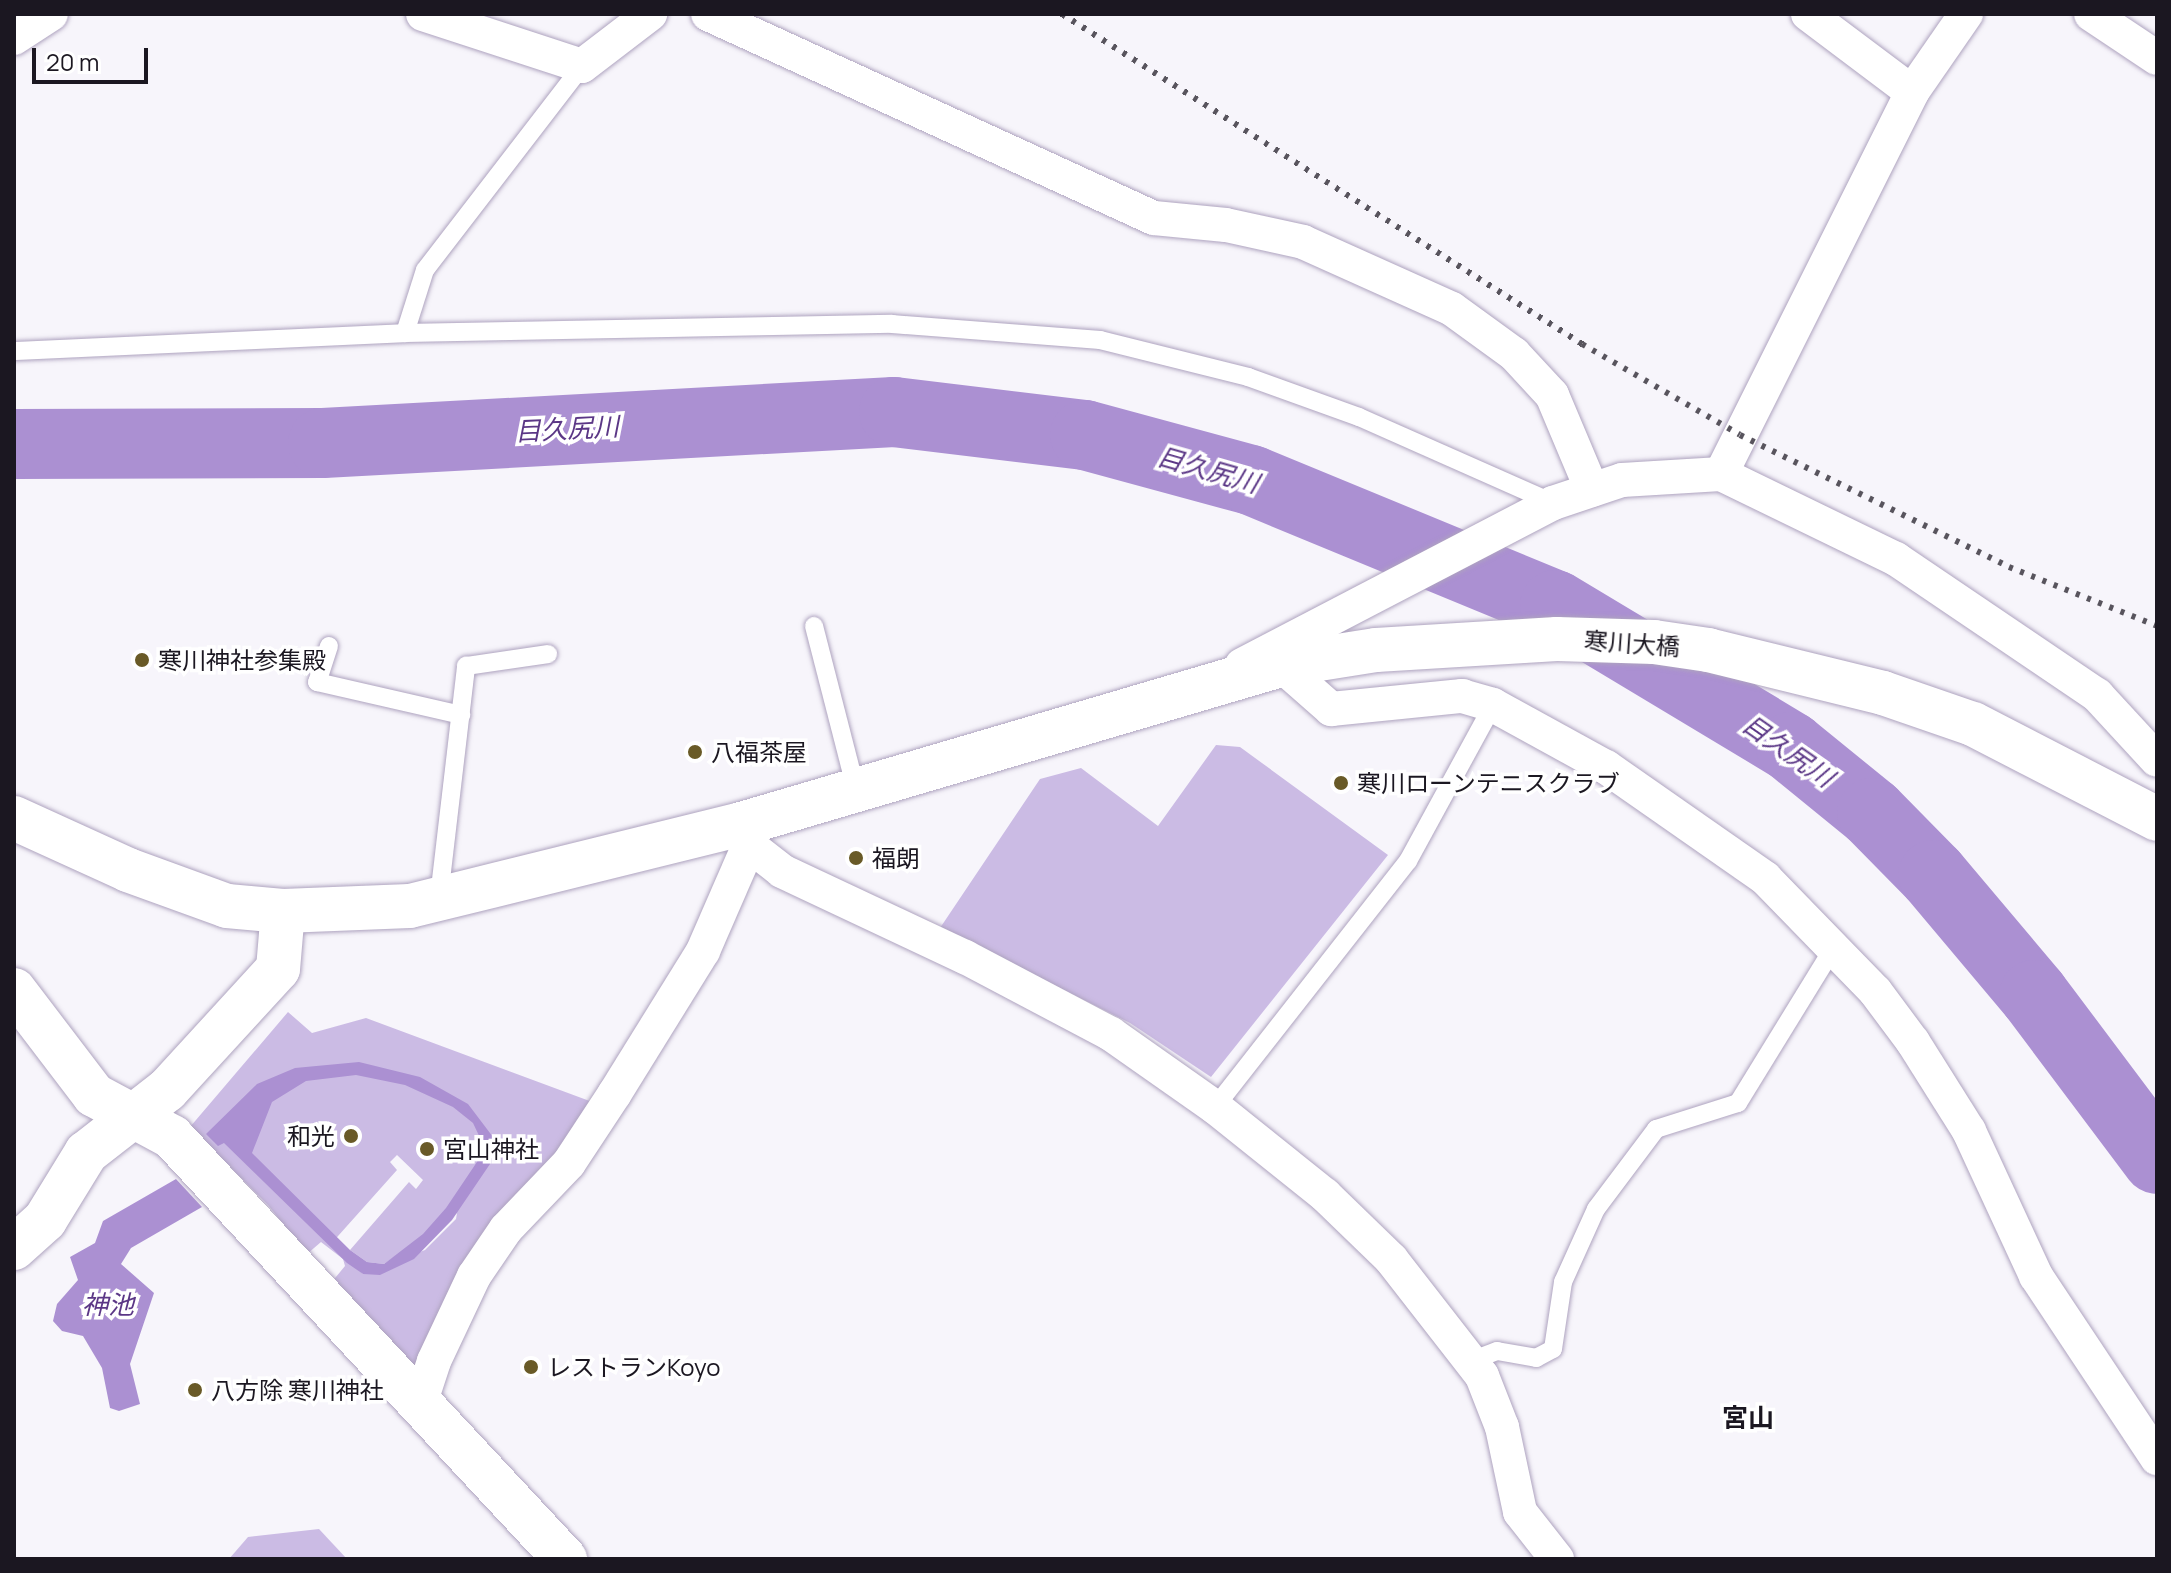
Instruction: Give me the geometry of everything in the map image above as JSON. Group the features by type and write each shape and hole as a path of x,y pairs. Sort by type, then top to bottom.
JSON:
{"street":[{"path":"14,38 51,14"},
{"path":"423,14 582,66 650,14"},
{"path":"708,14 1154,218 1226,225 1303,242 1452,309 1514,354 1552,395 1592,490"},
{"path":"1808,14 1912,92"},
{"path":"1721,474 1912,92 1966,14"},
{"path":"2091,14 2157,58"},
{"path":"1204,687 1331,614 1546,506 1622,480 1721,474 1909,567 2097,695 2157,760"},
{"name":"寒川大橋","path":"14,818 128,870 227,906 283,911 410,906 744,835 856,789 1281,665 1376,650 1510,640 1654,642 1883,693 1973,724 2157,819"},
{"path":"1281,665 1331,709 1462,696 1493,705 1606,767 1765,878 1834,947 1913,1042 1969,1131 2036,1276 2157,1458"},
{"path":"419,1407 434,1361 474,1276 506,1229 569,1163 703,951 744,835 782,871 965,957 1111,1034 1215,1107 1325,1195 1391,1259 1471,1361 1502,1427 1520,1512 1557,1559"},
{"path":"14,1248 45,1220 86,1153 167,1090 278,969 283,911"},
{"path":"14,990 94,1095 172,1137 419,1407 565,1559"}],"lane":[{"path":"405,333 425,270 582,66"},
{"path":"14,351 405,333 892,324 1100,340 1248,377 1359,417 1546,506"},
{"path":"814,626 856,789"},
{"path":"329,646 317,682 461,715"},
{"path":"439,900 466,666 548,654"},
{"path":"1215,1107 1408,861 1493,705"},
{"path":"1471,1361 1497,1351 1536,1358 1553,1349 1563,1282 1596,1209 1656,1129 1738,1103 1834,947"}],"shaded area":[{"path":"1216,745 1240,747 1388,855 1211,1077 1130,1023 940,928 1040,779 1081,768 1158,826"},
{"path":"288,1012 312,1033 366,1018 595,1103 417,1374 331,1283 345,1266 343,1259 321,1242 307,1254 268,1205 190,1127","holes":["397,1155 423,1180 416,1189 409,1182 350,1250 367,1262 384,1264 457,1213 456,1219 425,1250 363,1274 330,1245 397,1170 390,1162"]},
{"path":"319,1529 347,1559 229,1559 248,1537"}],"water":[{"path":"359,1062 420,1077 468,1104 493,1137 490,1164 452,1220 414,1259 380,1275 363,1274 347,1263 224,1143 218,1146 206,1134 257,1084 295,1068","holes":["356,1075 405,1085 453,1107 473,1123 482,1142 481,1156 446,1208 423,1234 384,1264 367,1262 350,1250 252,1153 272,1102 306,1081"]},
{"name":"神池","path":"176,1179 202,1207 131,1248 121,1264 154,1293 130,1364 140,1404 119,1411 110,1408 102,1368 83,1336 62,1331 53,1321 57,1304 78,1280 70,1257 95,1243 103,1221"}],"waterway":[{"name":"目久尻川","path":"14,444 323,443 894,412 1085,435 1251,480 1555,605 1791,747 1872,813 1933,875 2034,995 2157,1159"}],"railway":[{"path":"1062,14 1582,344 1740,435 2009,567 2157,626"}],"place":[{"name":"寒川神社参集殿","path":"142,660"},
{"name":"八福茶屋","path":"695,752"},
{"name":"寒川ローンテニスクラブ","path":"1341,783"},
{"name":"福朗","path":"856,858"},
{"name":"和光","path":"351,1136"},
{"name":"宮山神社","path":"427,1149"},
{"name":"レストランKoyo","path":"531,1367"},
{"name":"八方除 寒川神社","path":"195,1390"}],"district":[{"name":"宮山","path":"1748,1418"}]}
